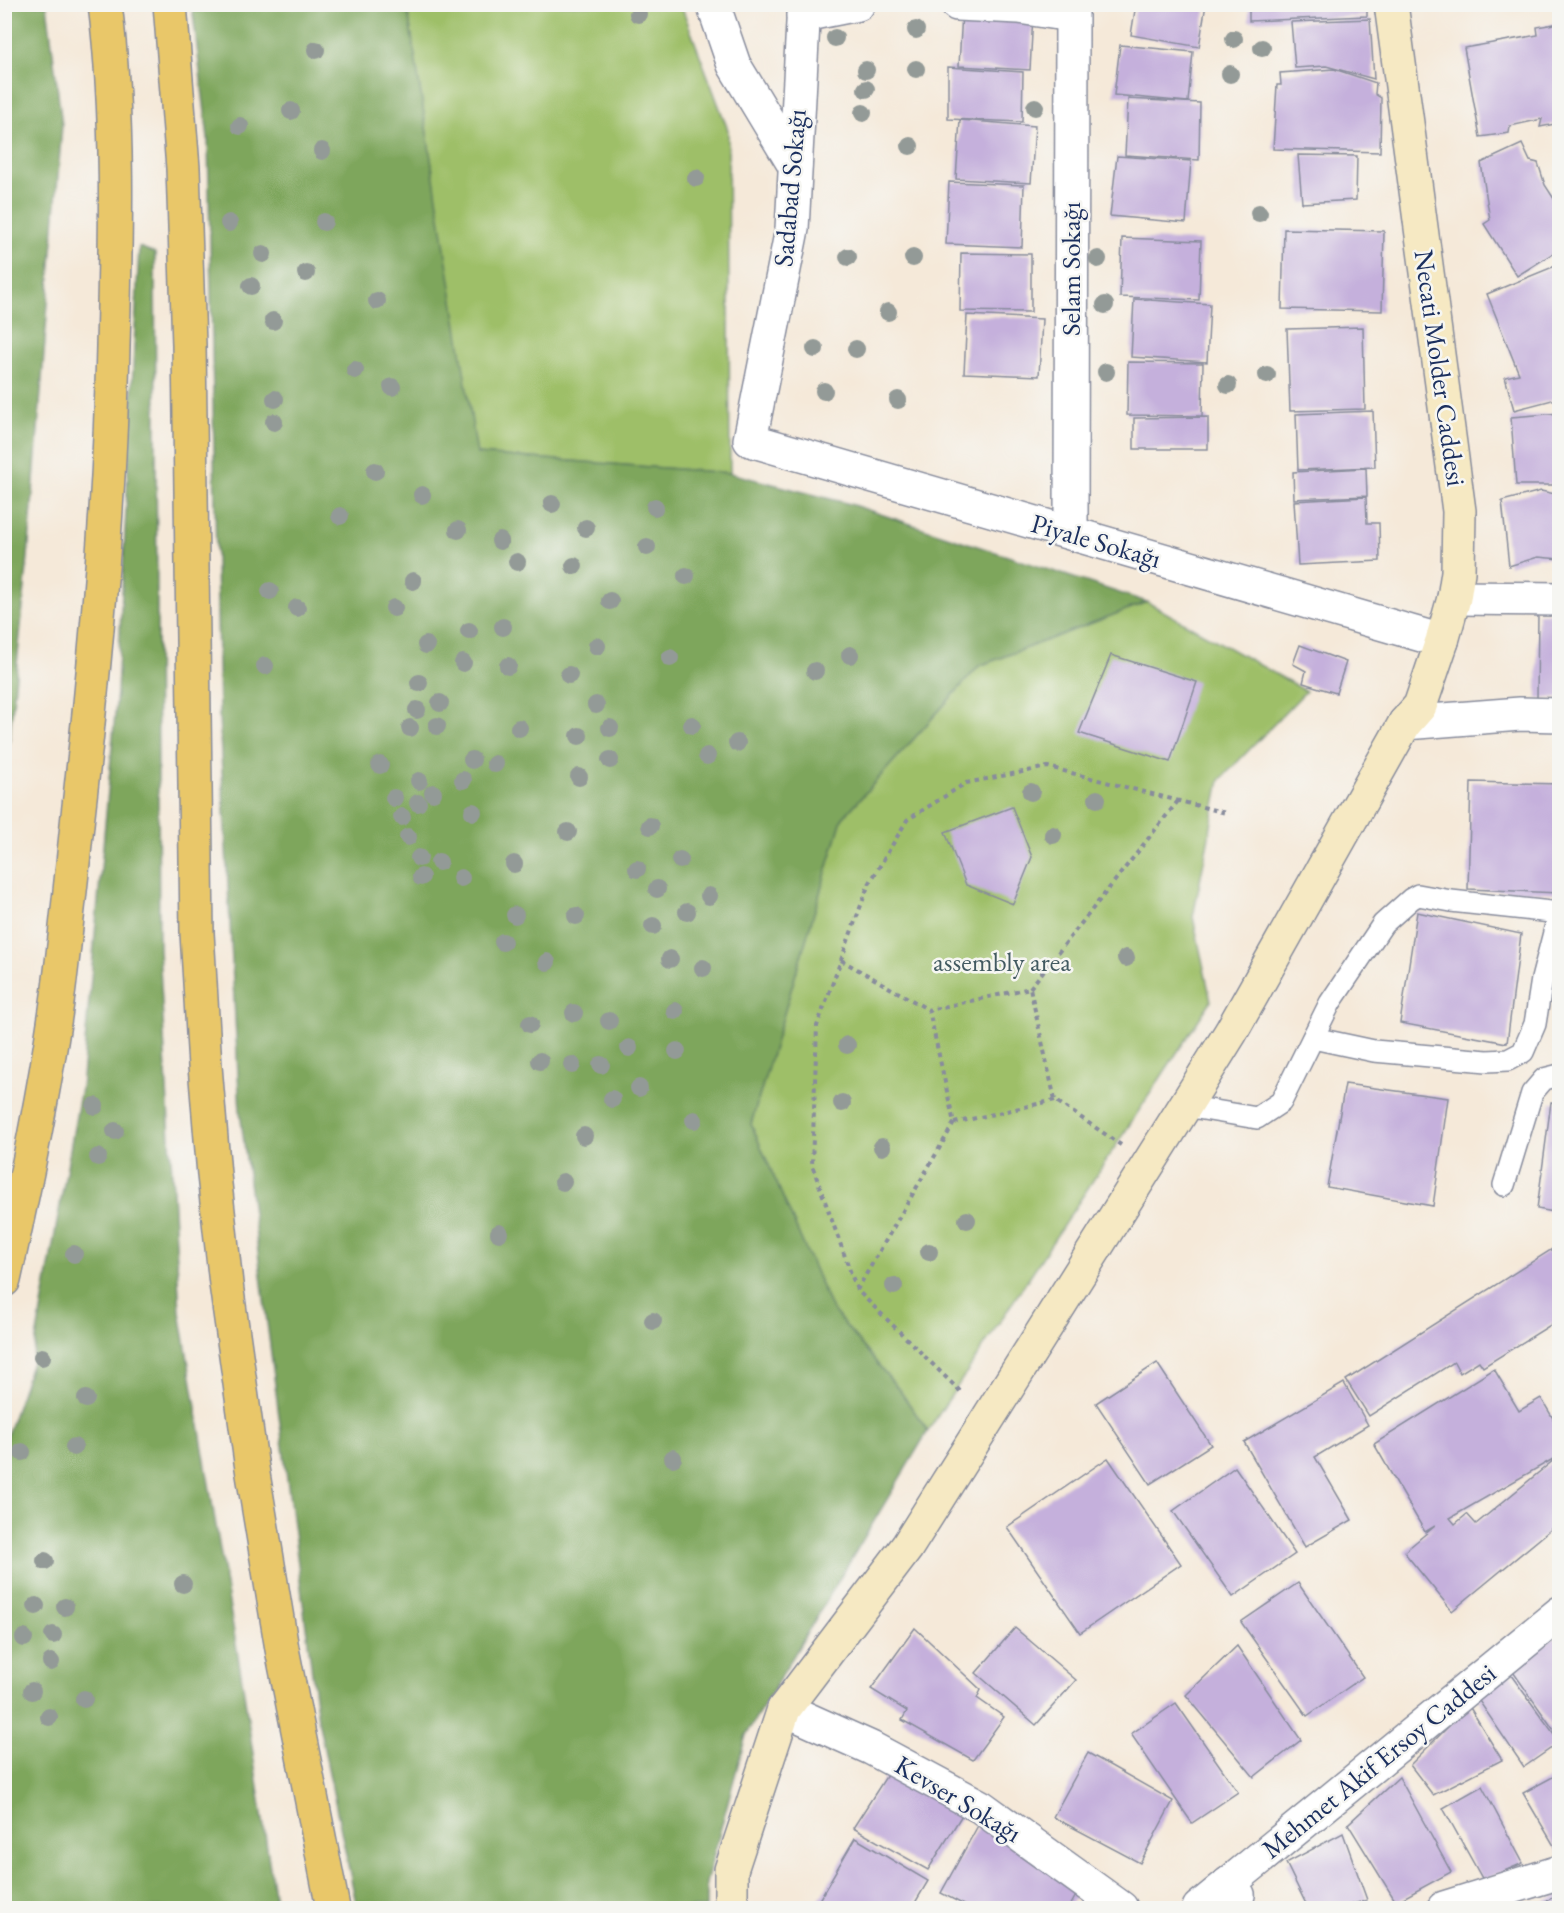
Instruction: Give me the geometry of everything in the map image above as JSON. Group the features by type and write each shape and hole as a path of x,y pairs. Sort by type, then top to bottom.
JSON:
{"highway":[{"path":"4,1280 29,1166 58,990 95,675 111,430 116,240 111,48 105,4"},
{"path":"170,4 184,192 189,345 197,933 212,1153 226,1284 253,1473 282,1650 333,1908"}],"main road":[{"name":"Necati Molder Caddesi","path":"731,1908 731,1870 784,1709 907,1547 1231,1032 1405,723 1420,705 1454,598 1458,572 1459,511 1391,4"}],"street":[{"path":"713,4 734,65 795,166"},
{"path":"803,10 858,4"},
{"path":"957,4 1071,10"},
{"name":"Sadabad Sokağı","path":"750,440 792,229 803,10"},
{"name":"Selam Sokağı","path":"1071,10 1071,533"},
{"name":"Piyale Sokağı","path":"750,440 1442,641"},
{"path":"1454,598 1560,599"},
{"path":"1405,723 1520,714 1560,715"},
{"name":"Mehmet Akif Ersoy Caddesi","path":"1199,1908 1237,1899 1560,1613"},
{"name":"Kevser Sokağı","path":"784,1709 871,1748 981,1807 1121,1908"},
{"path":"1444,1908 1560,1872"}],"lane":[{"path":"1185,1106 1257,1118 1281,1102 1330,1003 1383,924 1410,899 1418,895 1559,914 1542,979 1534,1024 1523,1052 1508,1060 1487,1061 1408,1055 1374,1051 1313,1038"},
{"path":"1504,1185 1532,1093 1544,1078 1560,1075"}],"path":[{"path":"988,1419 857,1290 812,1165 817,1026 868,886 907,820 966,783 1048,766 1226,813"},
{"path":"841,960 929,1010 1030,988 1178,801"},
{"path":"1030,988 1055,1100 1149,1164"},
{"path":"857,1290 954,1123 929,1010"},
{"path":"954,1123 1055,1100"}],"green space":[{"path":"5,4 47,5 62,125 28,557 5,783"},
{"path":"192,5 407,5 477,454 730,473 850,504 1147,602 979,666 842,819 751,1124 831,1308 900,1391 928,1431 746,1735 706,1883 706,1908 357,1908 318,1720 240,1112 219,716 208,138"},
{"path":"407,5 681,5 728,130 730,473 476,454"},
{"path":"139,247 155,253 159,950 180,1312 243,1686 276,1908 5,1908 5,1441 32,1362 81,1088 117,692"},
{"name":"assembly area","path":"1147,602 1306,691 1220,780 1193,917 1211,1001 928,1431 900,1391 831,1308 751,1124 842,819 979,666"}],"building":[{"path":"1136,4 1206,4 1199,47 1131,35"},
{"path":"1249,4 1367,4 1367,16 1249,21"},
{"path":"962,12 1033,15 1030,70 959,66"},
{"path":"1370,19 1374,79 1326,66 1295,68 1291,22"},
{"path":"1560,23 1560,123 1540,127 1542,119 1510,126 1509,133 1480,137 1464,48 1538,35 1537,27"},
{"path":"1120,45 1193,52 1188,102 1114,95"},
{"path":"948,67 1023,72 1022,122 948,119"},
{"path":"1334,69 1376,83 1375,94 1381,98 1380,152 1273,149 1277,85 1281,85 1280,73"},
{"path":"1128,99 1200,103 1199,160 1125,155"},
{"path":"960,120 1035,126 1031,183 956,179"},
{"path":"1522,144 1530,161 1538,163 1545,185 1560,208 1560,249 1517,276 1484,224 1490,220 1481,163"},
{"path":"1298,155 1357,156 1356,200 1302,203"},
{"path":"1117,156 1191,161 1186,223 1110,216"},
{"path":"949,182 1024,185 1022,247 946,244"},
{"path":"1284,229 1384,231 1382,311 1282,309"},
{"path":"1122,238 1201,241 1199,300 1120,297"},
{"path":"961,253 1031,254 1031,312 960,311"},
{"path":"1560,264 1560,398 1514,410 1505,377 1519,374 1487,294"},
{"path":"1134,299 1210,304 1207,362 1131,357"},
{"path":"967,315 1042,319 1039,376 964,373"},
{"path":"1363,327 1365,409 1290,411 1287,329"},
{"path":"1128,362 1203,363 1202,416 1127,415"},
{"path":"1373,411 1375,467 1298,470 1296,414"},
{"path":"1560,413 1560,485 1516,485 1511,417"},
{"path":"1208,417 1208,449 1134,449 1134,418"},
{"path":"1366,468 1367,496 1294,499 1293,472"},
{"path":"1541,491 1560,495 1560,559 1538,557 1509,566 1502,501"},
{"path":"1366,497 1367,523 1379,523 1380,561 1298,565 1294,501"},
{"path":"1538,613 1560,613 1560,697 1537,699"},
{"path":"1300,645 1346,662 1336,693 1303,683 1306,671 1293,664"},
{"path":"1111,655 1197,682 1170,762 1079,733"},
{"path":"1471,782 1560,784 1560,893 1468,889"},
{"path":"1012,807 1032,857 1013,904 966,885 945,832"},
{"path":"1417,912 1521,934 1507,1043 1400,1023"},
{"path":"1345,1084 1448,1098 1433,1206 1327,1187"},
{"path":"1551,1102 1560,1103 1560,1213 1537,1209"},
{"path":"1560,1244 1560,1319 1483,1367 1479,1361 1460,1373 1454,1362 1369,1416 1346,1380"},
{"path":"1157,1363 1211,1445 1150,1484 1096,1403"},
{"path":"1494,1369 1519,1411 1541,1398 1560,1430 1560,1455 1560,1522 1452,1611 1404,1552 1435,1526 1425,1532 1374,1444","holes":["1560,1455 1476,1524 1467,1514 1455,1524 1450,1518"]},
{"path":"1344,1383 1368,1425 1315,1457 1352,1520 1305,1547 1244,1442"},
{"path":"1108,1458 1181,1564 1080,1633 1007,1527"},
{"path":"1235,1467 1295,1554 1233,1597 1173,1511"},
{"path":"1298,1583 1363,1677 1307,1716 1241,1622"},
{"path":"915,1628 981,1690 977,1698 1004,1717 973,1760 902,1720 907,1711 871,1689"},
{"path":"1015,1628 1076,1680 1036,1725 976,1673"},
{"path":"1555,1637 1560,1644 1560,1731 1556,1733 1511,1669"},
{"path":"1237,1646 1301,1740 1254,1777 1186,1695"},
{"path":"1505,1667 1560,1742 1524,1767 1473,1692"},
{"path":"1176,1703 1238,1792 1192,1823 1131,1734"},
{"path":"1469,1706 1502,1760 1433,1795 1410,1765"},
{"path":"1088,1753 1173,1801 1140,1863 1053,1817"},
{"path":"889,1772 965,1810 928,1870 853,1828"},
{"path":"1560,1773 1560,1856 1523,1793"},
{"path":"1399,1777 1451,1872 1396,1902 1348,1824"},
{"path":"1482,1786 1523,1863 1483,1880 1443,1808"},
{"path":"980,1822 1079,1890 1069,1908 970,1908 941,1893"},
{"path":"1343,1833 1367,1900 1340,1908 1308,1908 1286,1863"},
{"path":"855,1838 928,1881 912,1908 835,1908 819,1900"},
{"path":"1560,1894 1560,1908 1532,1908"}]}
